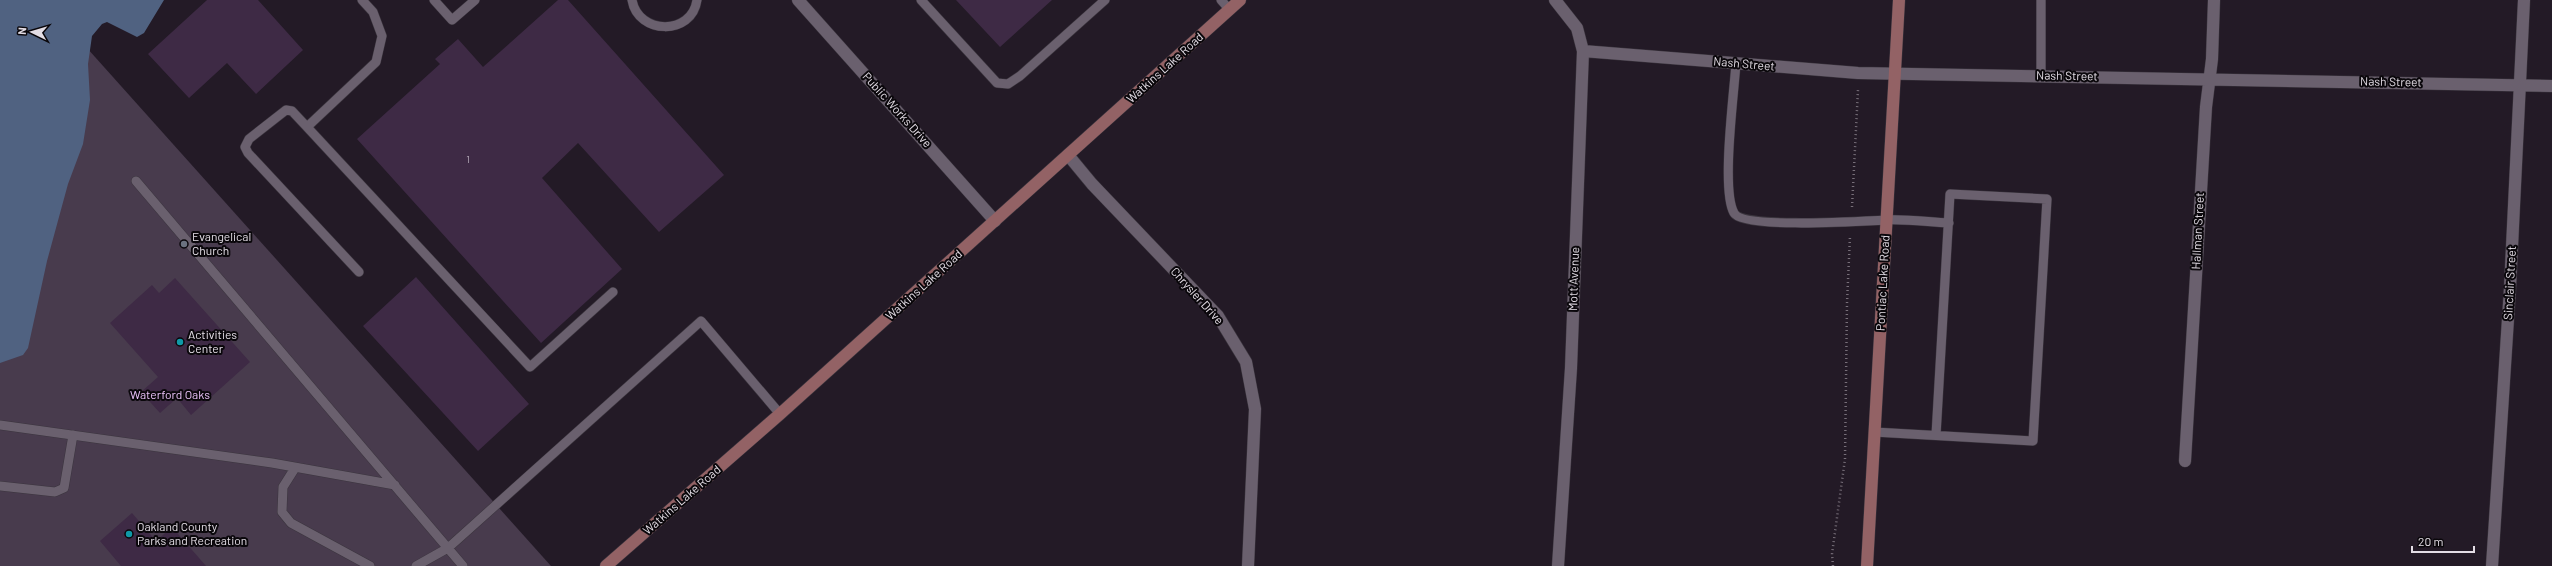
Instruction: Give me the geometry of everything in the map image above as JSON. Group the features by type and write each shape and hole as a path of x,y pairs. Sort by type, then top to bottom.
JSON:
{"street":[{"name":"Public Works Drive","path":"798,0 995,221"},
{"name":"Watkins Lake Road","path":"606,566 780,414 1240,0"},
{"name":"Mott Avenue","path":"1555,0 1577,28 1583,51 1570,368 1558,566"},
{"name":"Pontiac Lake Road","path":"1867,566 1899,0"},
{"name":"Hallman Street","path":"2185,461 2214,0"},
{"name":"Sinclair Street","path":"2492,566 2510,288 2524,0"},
{"name":"Nash Street","path":"1583,51 1858,73 2209,78 2552,86"},
{"name":"Chrysler Drive","path":"1068,155 1092,184 1218,316 1246,362 1255,409 1248,566"}],"lane":[{"path":"307,127 376,62 382,36 373,12 362,0"},
{"path":"434,0 452,20 474,0"},
{"path":"632,1 637,13 644,21 654,26 665,28 675,26 685,20 692,13 696,0"},
{"path":"921,0 997,83 1008,84 1020,76 1106,0"},
{"path":"1221,0 1229,9"},
{"path":"2041,0 2041,76"},
{"path":"1736,63 1727,188 1734,214 1741,220 1760,222 1851,222 1886,220 1949,223"},
{"path":"359,272 248,154 246,147 249,139 286,110 292,111 530,367 612,292"},
{"path":"136,181 463,566"},
{"path":"1874,432 1936,436 2033,441 2047,199 1950,194 1936,436"},
{"path":"416,566 448,548 701,321 780,414"},
{"path":"0,425 295,468 395,486"},
{"path":"0,486 55,492 64,488 73,435"},
{"path":"295,468 284,487 282,512 291,523 370,566"}],"path":[{"path":"1833,566 1832,554 1846,459 1847,303 1858,84"}],"green space":[{"name":"Waterford Oaks","path":"0,0 44,0 551,566 0,566"}],"water":[{"path":"0,0 164,0 144,33 137,37 107,22 102,24 92,36 88,64 90,100 83,144 68,184 47,261 28,348 23,355 0,363"}],"building":[{"path":"207,0 258,0 303,50 256,94 227,63 189,98 148,54"},
{"path":"558,0 568,0 724,175 659,232 578,143 542,178 622,269 541,343 357,139 440,64 435,59 458,39 483,67"},
{"path":"956,0 1052,0 1000,47"},
{"path":"416,277 529,404 478,451 363,326"},
{"name":"Activities Center","path":"175,278 250,362 191,415 177,398 160,413 141,392 158,377 110,323 152,285 159,293"},
{"name":"Oakland County Parks and Recreation","path":"132,513 156,541 172,527 206,566 121,566 100,541"}],"place":[{"name":"Evangelical Church","path":"184,244"},
{"name":"Activities Center","path":"180,342"},
{"name":"Oakland County Parks and Recreation","path":"129,534"}]}
